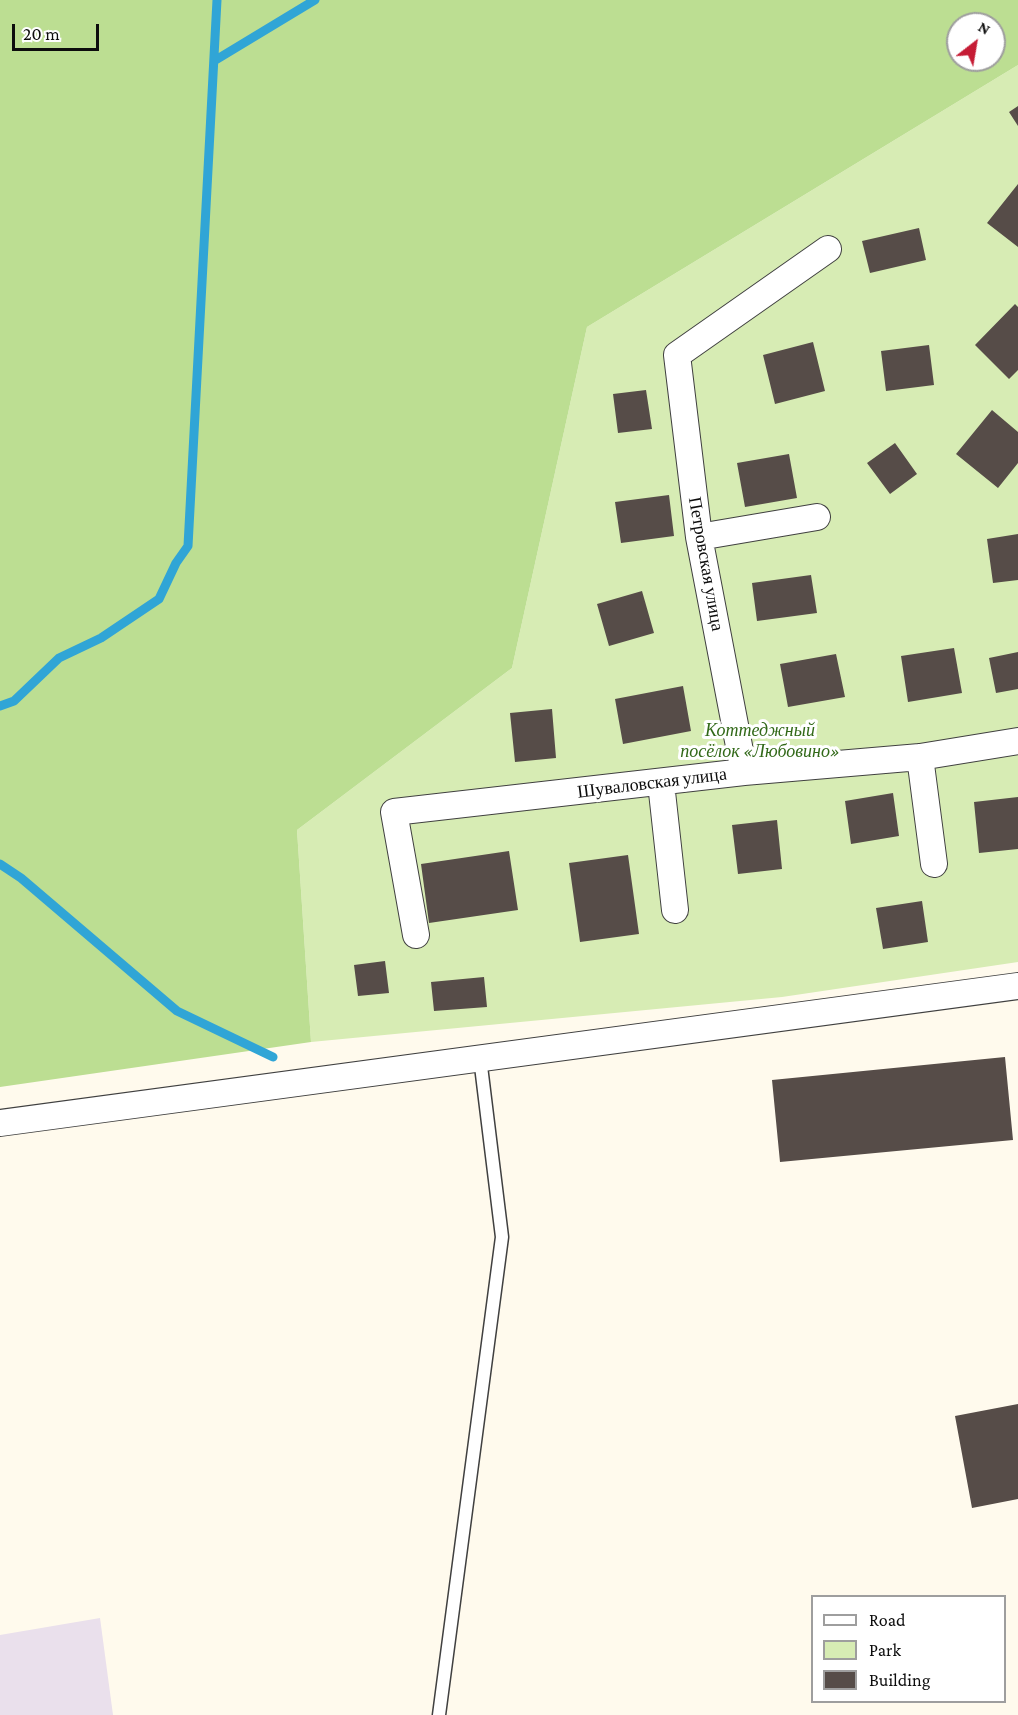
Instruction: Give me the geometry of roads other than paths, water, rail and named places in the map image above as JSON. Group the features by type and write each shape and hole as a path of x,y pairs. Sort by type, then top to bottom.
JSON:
{"street":[{"name":"Петровская улица","path":"744,772 699,537 677,355 828,249"},
{"path":"699,537 817,517"},
{"name":"Шуваловская улица","path":"416,935 394,812 744,772 920,756 1018,741"},
{"path":"920,756 934,864"},
{"path":"661,783 675,910"},
{"path":"0,1123 1018,986"}],"lane":[{"path":"439,1715 502,1237 480,1058"}],"waterway":[{"path":"0,706 14,701 59,658 101,638 159,599 176,563 188,546 217,0"},
{"path":"214,61 315,0"},
{"path":"0,864 21,878 177,1011 273,1057"}],"park label":[{"name":"Коттеджный посёлок «Любовино»","path":"760,740"}]}
